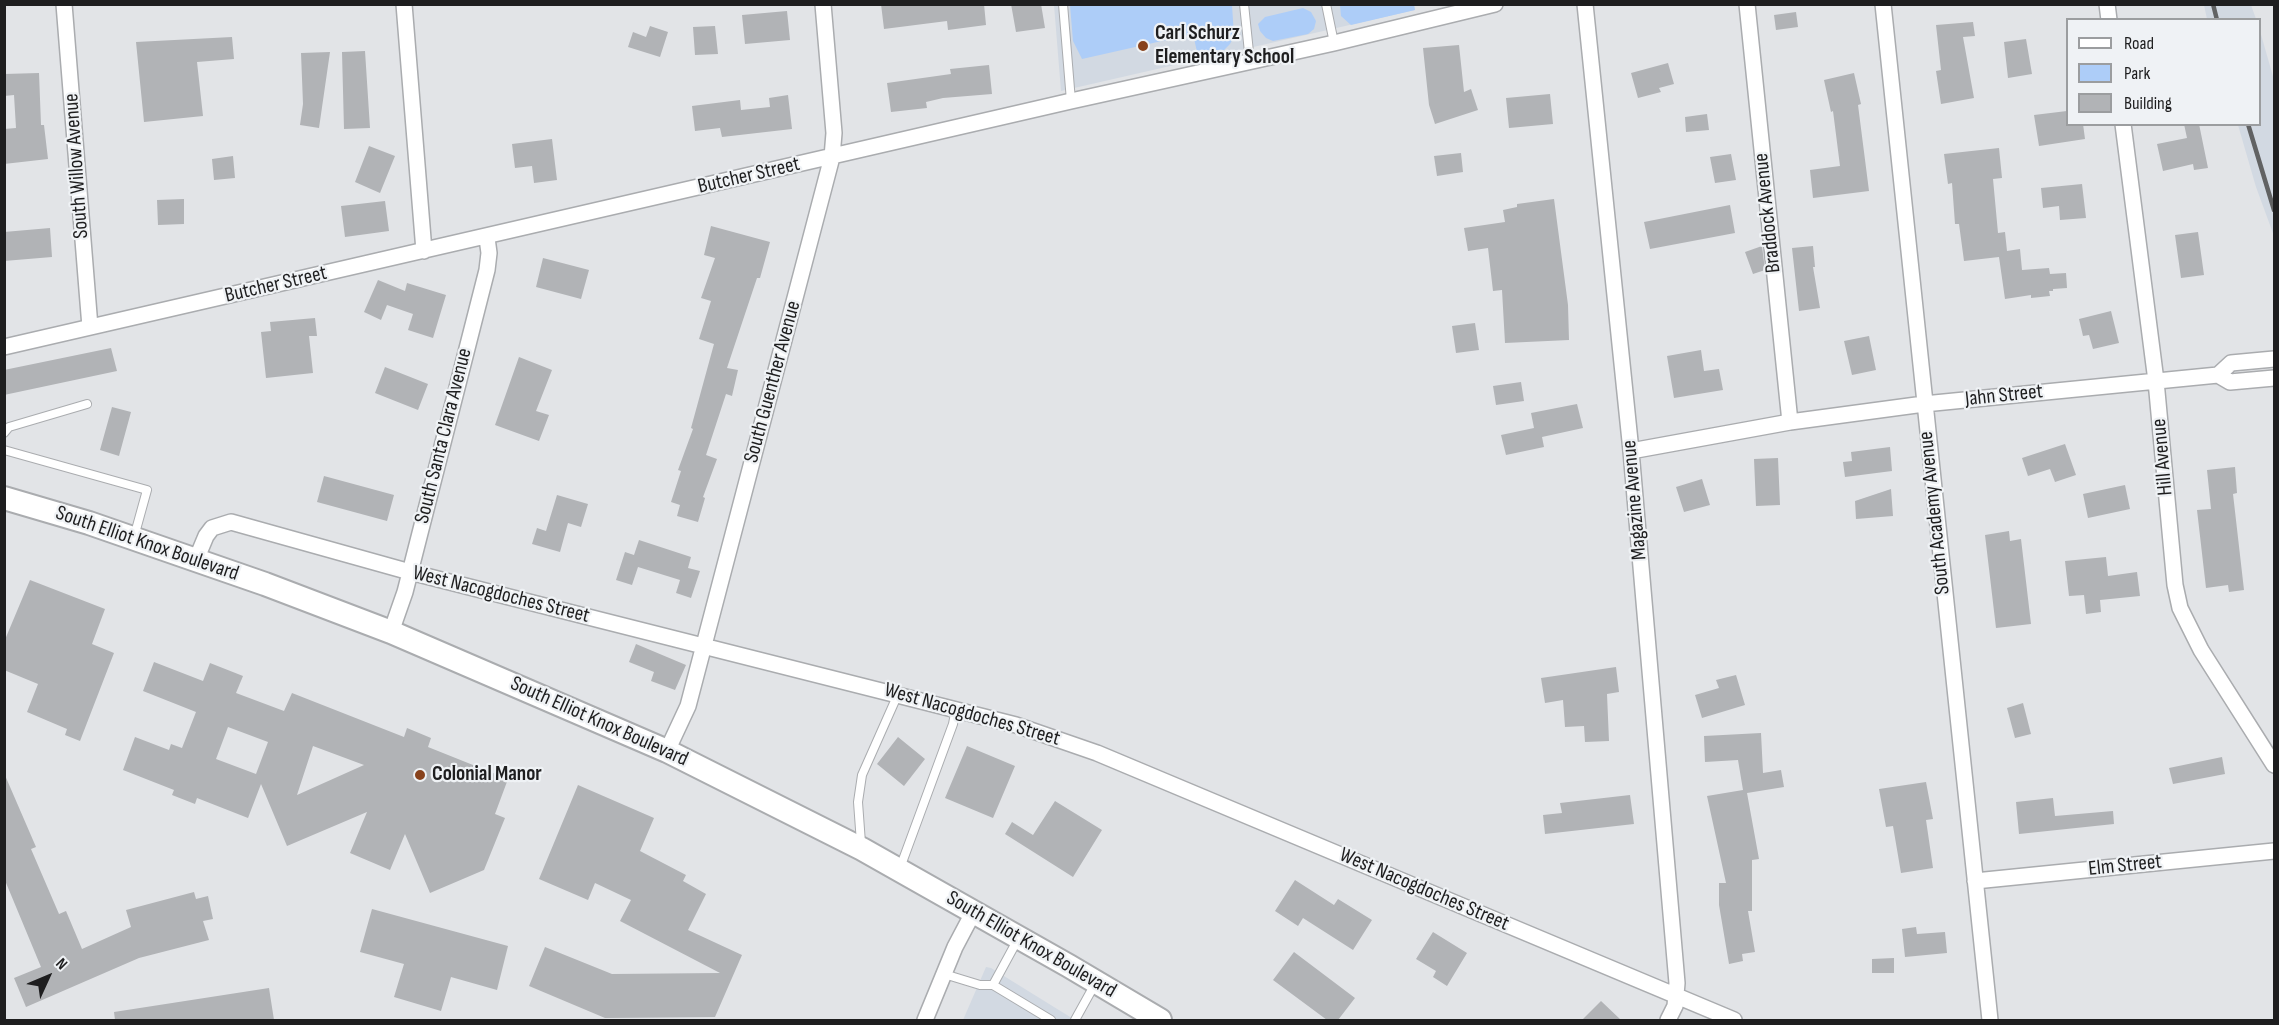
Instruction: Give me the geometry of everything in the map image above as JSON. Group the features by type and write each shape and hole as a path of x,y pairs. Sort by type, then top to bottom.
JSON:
{"main road":[{"name":"South Elliot Knox Boulevard","path":"4,498 196,560 391,632 667,751 862,849 1096,982 1152,1019"}],"street":[{"name":"South Willow Avenue","path":"64,4 90,327"},
{"name":"South Guenther Avenue","path":"667,751 684,717 704,645 832,157 834,133 823,4"},
{"name":"Butcher Street","path":"4,347 487,238 1494,4"},
{"name":"Magazine Avenue","path":"1586,4 1630,451 1677,997"},
{"name":"Braddock Avenue","path":"1747,4 1790,422"},
{"name":"South Academy Avenue","path":"1883,4 1923,404 1990,1020"},
{"path":"407,5 424,251"},
{"name":"Hill Avenue","path":"2123,126 2156,381 2175,585 2180,608 2201,650 2274,765"},
{"name":"South Santa Clara Avenue","path":"391,632 410,572 487,270 489,254 487,238"},
{"name":"Jahn Street","path":"2218,375 2231,363 2274,359"},
{"name":"Jahn Street","path":"1630,451 1790,422 1923,404 2218,375 2230,382 2274,378"},
{"name":"West Nacogdoches Street","path":"196,560 212,528 231,522 410,572 1016,725 1097,753 1734,1020"},
{"name":"Elm Street","path":"1975,881 2274,851"},
{"path":"925,1020 954,946 974,911"},
{"path":"1668,1020 1677,997"}],"lane":[{"path":"1063,4 1071,101"},
{"path":"1244,4 1250,62"},
{"path":"1326,4 1334,43"},
{"path":"4,433 9,427 87,404"},
{"path":"4,450 147,490 133,539"},
{"path":"862,849 858,802 862,775 898,694"},
{"path":"900,870 953,724 956,708"},
{"path":"993,985 1019,937"},
{"path":"944,974 980,985 993,985 1051,1020"},
{"path":"1076,1020 1096,982"}],"shaded area":[{"name":"Carl Schurz Elementary School","path":"1414,4 1415,10 1061,91 1054,5"},
{"path":"2204,5 2251,5 2256,18 2207,18"},
{"path":"2261,34 2274,80 2274,236 2256,187 2238,126 2261,126"},
{"path":"986,967 991,968 1075,1020 963,1020"}],"green space":[{"path":"1070,5 1232,5 1234,36 1221,53 1201,59 1198,56 1193,34 1082,59 1073,41"},
{"path":"1340,5 1414,5 1415,10 1351,25 1341,16"},
{"path":"1303,8 1311,12 1316,21 1314,29 1308,34 1273,41 1266,38 1260,31 1258,24 1265,17"}],"building":[{"path":"881,4 984,4 986,25 948,30 947,21 884,29"},
{"path":"1011,4 1041,4 1045,28 1016,32"},
{"path":"787,11 790,40 745,44 742,15"},
{"path":"1796,12 1798,27 1776,30 1774,15"},
{"path":"1973,22 1975,36 1963,37 1974,98 1941,104 1936,71 1941,70 1936,25"},
{"path":"650,26 668,32 660,57 628,47 633,32 646,37"},
{"path":"715,26 718,54 695,55 693,27"},
{"path":"232,37 234,59 197,62 203,116 144,122 136,42"},
{"path":"2026,39 2032,74 2008,78 2004,42"},
{"path":"1459,45 1464,92 1471,89 1478,110 1435,124 1429,105 1423,48"},
{"path":"365,51 370,128 344,129 342,52"},
{"path":"330,52 319,128 300,125 303,104 301,53"},
{"path":"1668,63 1674,84 1659,88 1661,92 1638,98 1631,73"},
{"path":"989,65 992,94 943,98 926,102 927,108 891,112 887,83 951,74 950,69"},
{"path":"39,73 41,125 44,125 48,159 4,164 4,129 16,128 14,95 4,96 4,74"},
{"path":"1854,73 1861,104 1858,105 1869,191 1813,198 1810,170 1840,166 1833,111 1831,112 1824,80"},
{"path":"1550,94 1553,124 1509,128 1506,98"},
{"path":"788,95 792,129 722,137 720,128 695,131 692,106 740,100 741,110 770,107 769,98"},
{"path":"2066,111 2066,126 2083,126 2085,139 2039,146 2034,115"},
{"path":"1707,114 1709,130 1686,132 1685,117"},
{"path":"2184,126 2199,126 2208,168 2194,170 2193,164 2163,171 2157,144 2187,138"},
{"path":"552,139 557,180 534,183 532,166 515,168 512,144"},
{"path":"369,146 395,156 380,193 355,182"},
{"path":"1999,148 2002,178 1993,179 1998,233 2005,232 2007,251 2020,249 2022,270 2049,268 2050,274 2066,273 2067,288 2053,289 2049,291 2050,296 2031,298 2031,295 2005,299 1999,257 1964,261 1959,224 1955,224 1952,183 1948,184 1944,154"},
{"path":"1461,153 1463,172 1437,176 1434,156"},
{"path":"1731,154 1736,180 1715,183 1710,157"},
{"path":"233,156 235,178 214,180 212,159"},
{"path":"2082,184 2086,218 2060,220 2059,206 2043,208 2041,188"},
{"path":"184,199 184,224 158,225 157,200"},
{"path":"1554,199 1568,305 1569,340 1505,343 1502,290 1493,291 1488,248 1468,251 1464,228 1505,222 1503,210 1517,207 1517,204"},
{"path":"385,201 389,231 345,237 341,206"},
{"path":"1730,205 1735,233 1650,249 1644,222"},
{"path":"711,226 770,242 760,278 757,278 727,368 738,370 732,396 726,394 706,455 717,459 703,497 705,498 698,522 677,516 680,505 671,502 681,471 678,470 693,429 691,428 714,344 699,339 711,301 701,298 715,258 704,255"},
{"path":"50,228 52,257 4,261 4,232"},
{"path":"2198,232 2204,275 2181,278 2175,235"},
{"path":"1762,246 1765,270 1753,274 1745,252"},
{"path":"1813,246 1815,267 1813,267 1820,308 1799,311 1792,248"},
{"path":"543,258 589,270 581,299 536,287"},
{"path":"378,280 405,291 407,283 446,295 433,338 408,330 413,314 387,305 381,320 364,312"},
{"path":"2111,311 2119,343 2093,349 2089,335 2083,336 2079,319"},
{"path":"315,318 317,336 309,336 313,373 266,378 261,332 271,331 270,322"},
{"path":"1475,323 1479,350 1456,353 1452,326"},
{"path":"1869,336 1876,370 1852,375 1844,341"},
{"path":"111,348 117,371 4,395 4,370"},
{"path":"1701,350 1704,371 1719,369 1723,390 1674,398 1667,356"},
{"path":"519,357 552,370 536,411 549,415 539,441 495,425"},
{"path":"385,367 428,384 418,410 375,393"},
{"path":"1521,382 1524,401 1496,405 1493,386"},
{"path":"1577,404 1583,428 1542,437 1544,447 1506,455 1501,435 1534,428 1531,413"},
{"path":"112,407 131,412 119,456 100,450"},
{"path":"2065,444 2076,475 2055,482 2050,469 2028,476 2022,458"},
{"path":"1890,447 1892,471 1845,477 1843,462 1852,461 1851,452"},
{"path":"1778,458 1780,505 1756,506 1754,459"},
{"path":"2235,467 2237,493 2233,494 2244,590 2229,592 2228,585 2206,588 2197,510 2211,509 2207,470"},
{"path":"324,476 394,495 387,521 317,502"},
{"path":"1702,479 1710,505 1684,512 1676,487"},
{"path":"2125,485 2130,509 2088,518 2083,494"},
{"path":"1891,489 1893,516 1856,519 1855,501"},
{"path":"557,495 588,504 581,527 568,523 560,552 532,544 537,528 546,531"},
{"path":"2009,531 2010,541 2021,539 2031,624 1996,628 1985,535"},
{"path":"639,540 691,557 688,568 700,571 691,598 676,593 680,580 638,567 632,585 616,580 625,552 634,555"},
{"path":"2106,557 2108,576 2137,572 2140,596 2100,600 2101,612 2086,614 2084,595 2069,596 2065,561"},
{"path":"30,580 105,609 92,644 114,653 80,741 65,735 67,729 27,712 38,684 4,670 4,642"},
{"path":"636,644 686,665 675,690 651,681 654,672 629,662"},
{"name":"Colonial Manor","path":"154,662 203,681 210,663 243,676 236,693 284,711 292,693 404,737 407,728 431,738 428,747 508,779 495,814 505,818 484,870 430,893 405,834 390,870 350,853 367,812 287,846 261,784 248,818 197,798 195,804 172,795 174,790 123,770 135,737 169,750 171,744 182,748 196,712 143,691","holes":["228,727 268,742 256,774 216,759","313,746 364,765 297,795"]},
{"path":"1616,667 1619,692 1607,694 1609,741 1585,742 1584,726 1565,727 1563,700 1545,703 1541,678"},
{"path":"1736,675 1745,705 1702,718 1695,695 1719,688 1716,680"},
{"path":"2023,703 2031,734 2015,738 2007,708"},
{"path":"1761,733 1763,773 1781,770 1784,787 1747,793 1759,859 1752,860 1752,911 1748,911 1755,952 1742,954 1743,961 1729,964 1719,905 1719,883 1726,883 1707,796 1743,790 1738,760 1705,762 1704,736"},
{"path":"898,737 925,759 904,786 877,764"},
{"path":"967,746 1015,766 993,818 945,798"},
{"path":"2222,757 2225,774 2173,784 2169,768"},
{"path":"4,773 36,847 31,849 59,914 66,911 82,949 131,927 126,910 194,892 196,899 208,896 213,919 203,921 209,940 139,958 26,1007 14,978 41,967 4,878"},
{"path":"1926,782 1933,819 1926,820 1933,868 1901,873 1893,826 1886,827 1879,789"},
{"path":"578,785 654,818 640,851 686,875 683,881 706,894 688,930 742,955 715,1017 605,1018 529,986 545,947 612,974 720,973 620,921 631,900 595,883 588,900 539,879"},
{"path":"1630,795 1634,824 1545,834 1543,815 1562,813 1560,803"},
{"path":"2053,798 2055,816 2113,811 2114,824 2019,834 2016,802"},
{"path":"1055,801 1102,830 1073,877 1005,834 1012,822 1033,835"},
{"path":"1295,880 1334,905 1338,899 1372,920 1353,950 1303,918 1298,926 1275,911"},
{"path":"372,909 508,946 497,990 451,977 441,1011 394,997 404,964 360,952"},
{"path":"1916,927 1917,934 1945,932 1947,953 1905,957 1902,929"},
{"path":"1433,932 1467,953 1447,986 1433,977 1436,971 1416,959"},
{"path":"1294,952 1355,998 1338,1020 1327,1020 1273,980"},
{"path":"1894,958 1894,973 1872,973 1872,959"},
{"path":"269,988 274,1020 115,1020 114,1012"},
{"path":"1601,1001 1621,1020 1582,1020"}],"railway":[{"path":"2213,4 2216,18"},
{"path":"2249,126 2274,210"}],"place":[{"name":"Carl Schurz Elementary School","path":"1143,46"},
{"name":"Colonial Manor","path":"420,775"}]}
